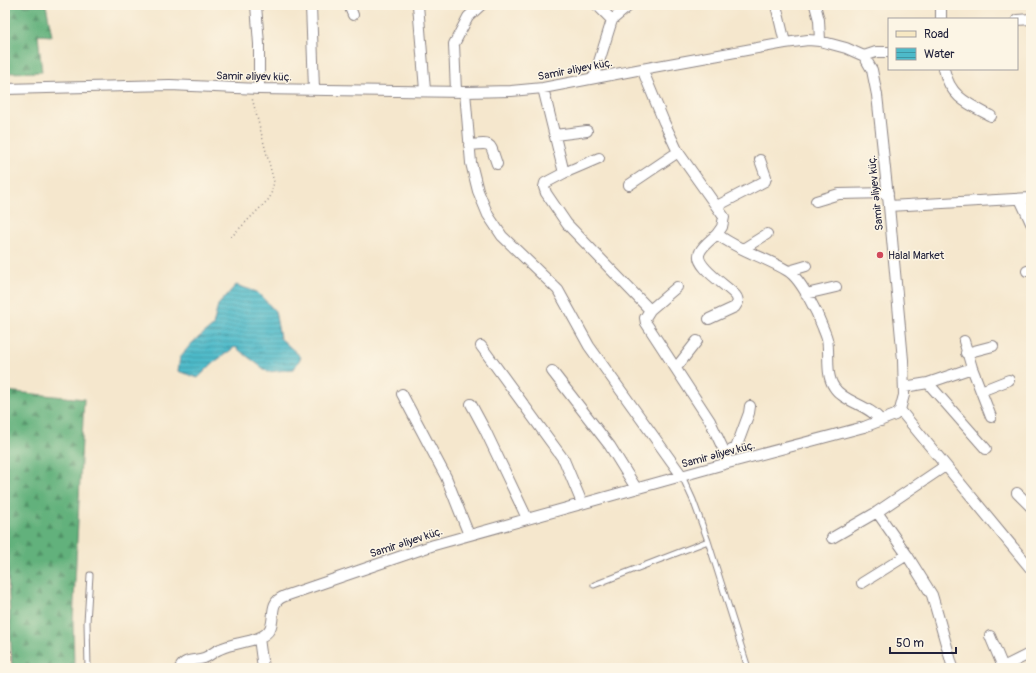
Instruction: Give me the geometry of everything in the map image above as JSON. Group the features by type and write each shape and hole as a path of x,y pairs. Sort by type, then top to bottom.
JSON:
{"street":[{"path":"255,89 259,44 256,5"},
{"path":"311,5 314,89"},
{"path":"349,5 353,15"},
{"path":"418,5 425,90"},
{"path":"481,5 468,17 454,44 460,91 470,145 471,163 478,192 488,215 502,236 558,290 589,346 682,476"},
{"path":"597,5 612,20"},
{"path":"594,78 612,20 630,5"},
{"path":"776,5 785,43"},
{"path":"815,5 819,20 820,41"},
{"path":"941,5 941,18"},
{"path":"1018,20 1031,19"},
{"name":"Samir Əliyev küç.","path":"5,89 170,85 255,89 510,91 543,88 808,40 820,41 846,48 864,56 872,70 877,95 888,193 903,360 904,388 902,404 900,410 895,415 864,427 636,488 469,535 422,549 279,598 275,602 270,629 267,634 259,638"},
{"path":"864,56 876,52 888,52"},
{"path":"642,69 678,152 724,218 718,234 699,252 699,257 702,265 736,296 738,302 735,306 709,319"},
{"path":"944,70 951,89 964,102 991,116"},
{"path":"543,88 564,173"},
{"path":"555,135 587,131"},
{"path":"470,145 487,143 491,145 497,164"},
{"path":"628,184 678,152"},
{"path":"599,158 564,173 546,183 544,187 546,193 567,224 650,310"},
{"path":"717,206 765,181 766,177 760,160"},
{"path":"816,201 839,194 888,193"},
{"path":"889,206 1031,198"},
{"path":"1020,199 1031,223"},
{"path":"718,234 728,242 789,271 798,281 818,315 827,339 829,375 834,387 840,394 872,412 881,421"},
{"path":"743,249 767,234"},
{"path":"789,271 806,266"},
{"path":"677,287 650,310 645,318 646,323 710,421 728,463"},
{"path":"806,294 836,287"},
{"path":"676,368 697,341"},
{"path":"964,341 966,354 991,417"},
{"path":"482,346 564,460 582,503"},
{"path":"966,354 993,346"},
{"path":"904,388 928,383 972,368"},
{"path":"552,371 610,446 636,488"},
{"path":"981,391 1009,380"},
{"path":"928,383 986,449"},
{"path":"402,394 446,478 469,535"},
{"path":"471,404 486,430 527,518"},
{"path":"725,453 736,448 749,414 750,406"},
{"path":"900,410 1031,569"},
{"path":"832,538 877,512 945,466"},
{"path":"1017,493 1031,508"},
{"path":"877,512 907,555 932,595 953,668"},
{"path":"862,583 907,555"},
{"path":"990,636 1002,668 1031,653"},
{"path":"180,668 183,663 188,660 203,658 221,648 259,638 263,668"},
{"path":"5,656 5,668"}],"lane":[{"path":"682,476 693,500 708,541 748,668"},
{"path":"594,585 708,541"},
{"path":"88,668 87,622 90,575"}],"path":[{"path":"231,237 270,198 274,182 254,106 255,89"}],"green space":[{"path":"5,5 46,5 52,36 38,35 42,72 5,73"},
{"path":"5,391 84,399 73,622 74,668 12,668 5,504"}],"water":[{"path":"236,285 257,292 275,311 280,338 301,357 294,369 268,372 235,347 213,363 198,378 178,371 180,357 192,343 213,326 218,305"}],"place":[{"name":"Halal Market","path":"880,255"}]}
